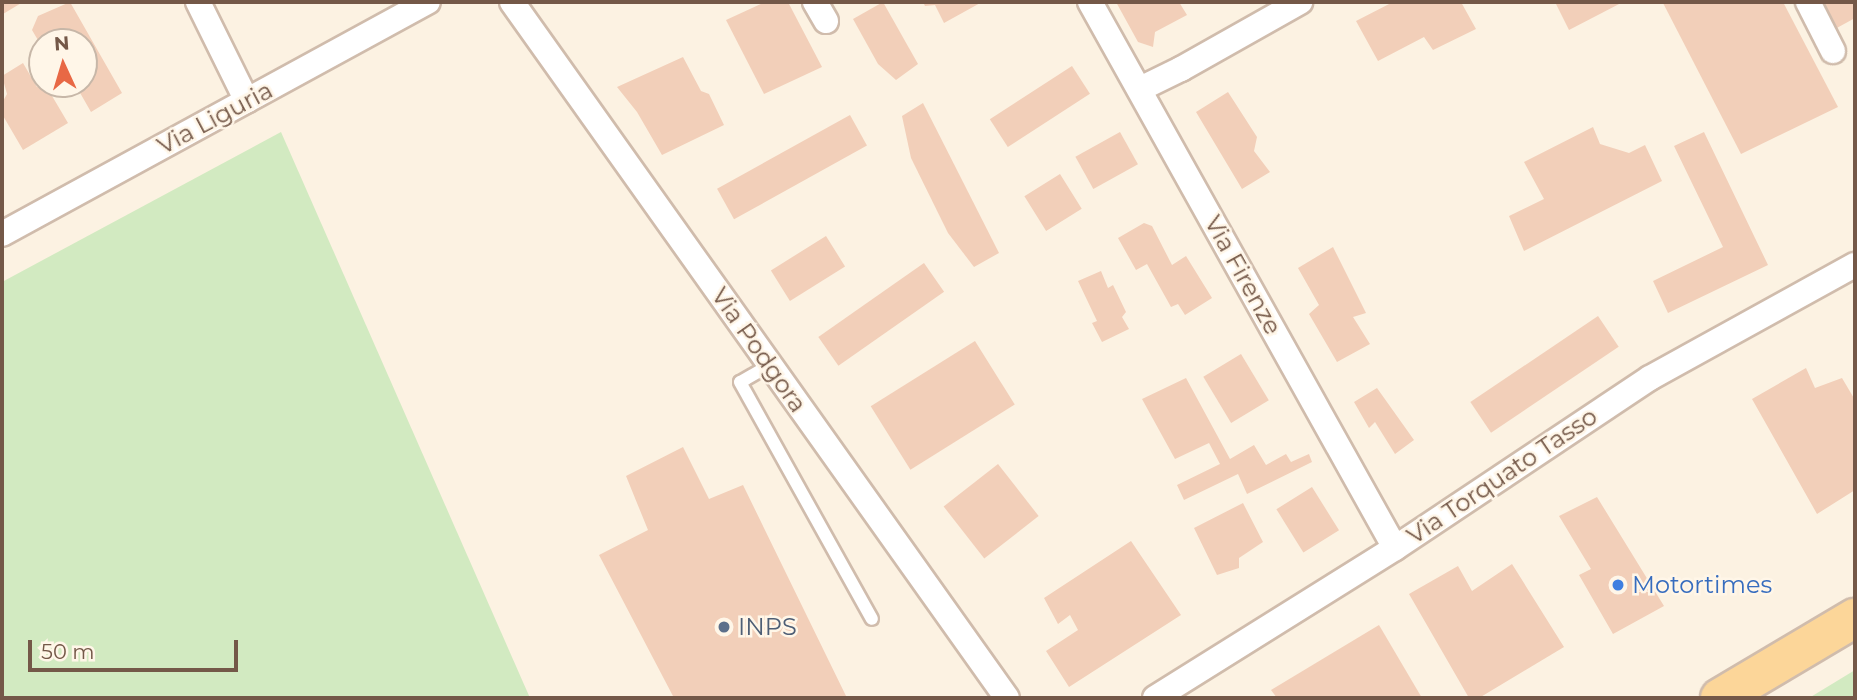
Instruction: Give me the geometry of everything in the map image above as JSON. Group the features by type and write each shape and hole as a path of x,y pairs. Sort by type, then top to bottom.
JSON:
{"main road":[{"path":"1720,698 1855,618"}],"street":[{"path":"198,2 247,101"},
{"name":"Via Liguria","path":"2,234 428,2"},
{"name":"Via Podgora","path":"512,2 1007,698"},
{"name":"Via Firenze","path":"1090,2 1395,548"},
{"path":"1140,89 1300,2"},
{"path":"1808,2 1833,51"},
{"name":"Via Torquato Tasso","path":"1155,698 1395,548 1650,378 1855,265"}],"lane":[{"path":"770,365 740,382 872,619"}],"green space":[{"path":"281,132 530,698 2,698 2,282"},
{"path":"1855,670 1855,698 1809,698"}],"building":[{"path":"2,2 23,2 3,14"},
{"path":"70,2 85,28 33,28 38,16"},
{"path":"765,2 788,2 822,67 764,94 726,20"},
{"path":"883,2 918,64 896,80 878,64 853,19"},
{"path":"923,2 982,2 944,23 935,5 925,6"},
{"path":"1116,2 1179,2 1187,15 1155,32 1153,47 1138,42"},
{"path":"1393,2 1461,2 1476,29 1433,50 1424,37 1378,61 1356,21"},
{"path":"1555,2 1623,2 1569,30"},
{"path":"1783,2 1838,107 1741,154 1663,3"},
{"path":"1821,2 1855,2 1855,18 1835,29"},
{"path":"98,51 122,93 91,112 83,98 98,98"},
{"path":"683,57 701,91 709,94 724,125 662,155 637,112 617,87"},
{"path":"23,63 28,72 28,98 53,98 68,123 23,150 2,114 2,103 7,94 2,76"},
{"path":"1072,66 1090,94 1008,147 990,119"},
{"path":"1228,92 1257,137 1254,151 1270,172 1242,189 1196,112"},
{"path":"923,103 999,253 974,267 948,233 911,158 902,116"},
{"path":"850,115 867,146 734,219 717,189"},
{"path":"1593,127 1600,144 1629,153 1645,145 1662,181 1524,251 1509,216 1544,199 1524,162"},
{"path":"1120,132 1138,164 1093,189 1075,157"},
{"path":"1704,132 1768,265 1668,313 1653,281 1723,247 1674,146"},
{"path":"1060,174 1082,209 1046,231 1024,196"},
{"path":"1144,223 1152,226 1172,265 1186,256 1212,298 1185,315 1178,304 1171,307 1147,264 1136,270 1118,238"},
{"path":"826,236 845,267 790,301 771,270"},
{"path":"1333,247 1366,313 1353,317 1370,344 1337,362 1309,314 1319,305 1298,268"},
{"path":"924,263 944,292 838,366 818,337"},
{"path":"1101,271 1108,288 1113,285 1126,312 1122,317 1129,329 1102,342 1092,323 1097,321 1078,281"},
{"path":"1598,316 1619,347 1491,433 1470,402"},
{"path":"975,341 1015,405 910,470 871,406"},
{"path":"1241,354 1269,400 1231,423 1203,377"},
{"path":"1806,368 1815,388 1842,378 1855,400 1855,490 1817,514 1752,399"},
{"path":"1186,378 1230,459 1254,445 1266,465 1286,454 1291,462 1309,454 1312,462 1247,494 1238,474 1184,500 1177,485 1220,464 1209,443 1175,459 1142,399"},
{"path":"1377,388 1414,440 1395,454 1375,422 1369,428 1354,402"},
{"name":"INPS","path":"683,447 709,499 743,485 847,698 674,698 599,555 648,530 626,476"},
{"path":"998,464 1039,516 984,558 944,506"},
{"path":"1312,487 1339,530 1303,553 1276,509"},
{"path":"1597,497 1664,606 1613,634 1579,575 1591,569 1559,516"},
{"path":"1243,503 1263,542 1239,558 1239,568 1217,575 1194,528"},
{"path":"1131,541 1181,615 1069,687 1046,651 1078,630 1070,615 1058,624 1044,598"},
{"path":"1512,564 1564,647 1479,698 1469,698 1409,594 1458,566 1472,591"},
{"path":"1379,625 1422,698 1277,698 1271,690"}],"place":[{"name":"Motortimes","path":"1618,585"},
{"name":"INPS","path":"724,627"}]}
